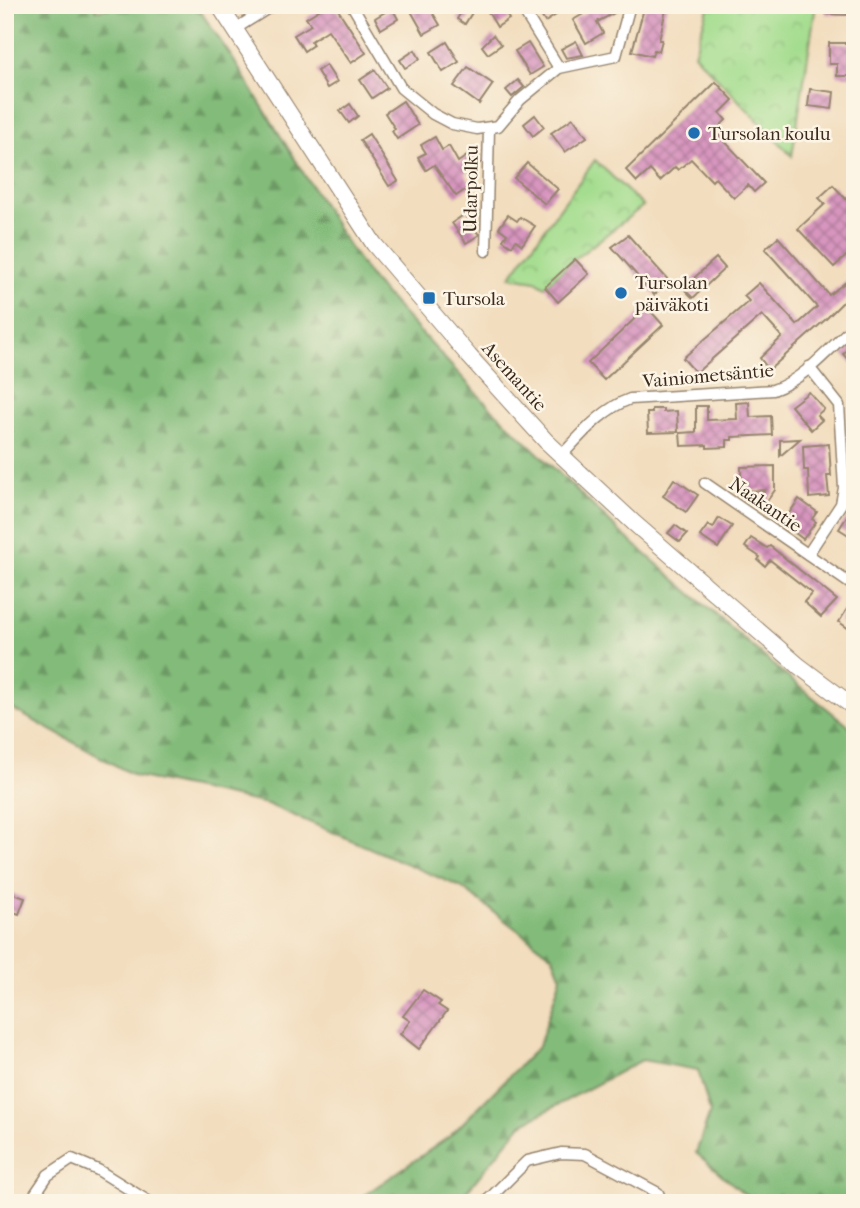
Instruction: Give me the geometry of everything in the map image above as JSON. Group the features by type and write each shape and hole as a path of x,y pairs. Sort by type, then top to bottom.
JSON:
{"main road":[{"name":"Asemantie","path":"219,5 374,244 469,356 546,441 634,523 772,643 855,708"}],"street":[{"path":"235,29 273,5"},
{"path":"352,5 401,88 433,114 452,124 489,129 498,126 520,100 559,68 615,55 630,5"},
{"path":"520,5 559,68"},
{"name":"Udarpolku","path":"486,251 489,129"},
{"name":"Vainiometsäntie","path":"562,455 618,403 630,399 773,390 782,387 809,368 855,325"},
{"name":"Naakantie","path":"808,554 841,504 844,488 839,405 809,368"},
{"name":"Naakantie","path":"705,483 855,587"},
{"path":"485,1203 527,1161 561,1153 585,1154 659,1193 662,1203"},
{"path":"29,1203 48,1175 72,1159 97,1170 151,1203"}],"green space":[{"path":"5,5 96,5 96,10 128,5 196,5 373,281 483,400 619,531 784,674 855,731 855,1203 755,1203 696,1153 710,1112 698,1070 642,1060 522,1124 457,1203 353,1203 450,1136 539,1046 561,977 553,957 461,887 267,804 135,776 5,705"},
{"path":"709,5 816,5 792,156 694,54"},
{"path":"595,160 643,206 575,259 545,287 536,281 510,277"}],"building":[{"path":"327,5 335,5 366,53 351,63 328,30 311,41 313,45 304,51 294,35 311,25 306,18"},
{"path":"421,5 428,5 440,25 424,34 411,11"},
{"path":"484,5 500,5 509,19 497,27"},
{"path":"599,5 612,5 616,12 597,22 603,33 586,43 573,20"},
{"path":"645,5 667,5 659,51 654,50 652,56 632,51"},
{"path":"827,5 848,5 847,15 826,14"},
{"path":"465,6 473,11 465,24 457,19"},
{"path":"551,7 556,15 545,22 540,14"},
{"path":"392,8 398,19 381,29 375,18"},
{"path":"493,35 501,45 488,54 482,46"},
{"path":"576,41 583,55 566,58 561,49"},
{"path":"447,42 459,62 443,72 431,52"},
{"path":"528,43 543,67 530,75 515,51"},
{"path":"829,43 851,43 851,51 854,51 854,76 837,76 837,64 829,64"},
{"path":"415,50 420,59 405,68 400,60"},
{"path":"326,65 337,82 327,88 317,71"},
{"path":"468,67 493,84 479,104 454,86"},
{"path":"375,70 387,88 372,98 360,80"},
{"path":"518,80 524,87 512,97 506,90"},
{"path":"716,82 733,100 720,113 726,120 715,131 764,183 754,192 748,185 734,198 715,178 712,181 691,159 678,170 675,167 660,181 650,170 637,182 626,170"},
{"path":"810,89 834,92 832,109 808,106"},
{"path":"403,101 418,125 397,139 392,131 395,129 385,113"},
{"path":"350,104 358,116 349,123 340,111"},
{"path":"535,115 544,127 533,136 524,124"},
{"path":"573,118 587,137 565,152 551,133"},
{"path":"369,134 398,181 389,186 360,140"},
{"path":"435,137 442,150 449,146 458,162 476,150 480,157 480,163 464,173 472,185 456,196 434,165 426,170 418,157 426,153 421,145"},
{"path":"527,163 558,189 545,204 514,178"},
{"path":"833,185 855,209 855,248 834,267 798,229 825,204 819,198"},
{"path":"465,214 479,235 466,243 452,223"},
{"path":"508,215 517,221 520,217 535,226 522,245 516,240 512,246 503,240 507,234 499,228"},
{"path":"628,235 669,281 654,295 612,247"},
{"path":"778,237 829,295 855,275 855,290 769,370 760,358 782,337 762,315 696,373 683,358 749,301 744,296 759,283 797,325 817,307 765,249"},
{"path":"716,258 725,268 693,298 683,288"},
{"path":"575,259 589,274 558,302 545,287"},
{"path":"647,307 663,325 604,380 588,363"},
{"path":"855,343 855,367 843,354"},
{"path":"809,392 824,409 817,415 822,420 811,430 791,406"},
{"path":"749,402 750,417 771,416 772,435 732,437 732,440 727,440 727,447 681,446 680,433 696,432 696,406 707,406 707,420 737,419 736,403"},
{"path":"652,409 663,409 663,412 677,411 678,432 648,433 647,413 652,413"},
{"path":"800,439 780,456 780,440"},
{"path":"829,444 829,496 809,498 808,470 804,470 803,446"},
{"path":"775,466 775,490 762,508 755,503 765,490 746,491 746,486 741,486 741,467"},
{"path":"674,479 698,495 686,512 663,496"},
{"path":"799,499 817,512 812,519 816,522 803,539 786,526 792,518 788,515"},
{"path":"848,515 855,518 855,539 839,529"},
{"path":"719,518 732,526 718,548 700,536 708,525 713,528"},
{"path":"675,525 687,534 680,542 668,533"},
{"path":"751,538 767,548 770,546 837,600 821,617 804,602 812,593 770,560 765,566 758,560 760,557 745,547"},
{"path":"849,606 855,610 855,633 839,622"},
{"path":"5,891 25,898 19,914 5,909"},
{"path":"423,990 441,1002 438,1005 447,1011 419,1049 400,1034 410,1021 403,1016"}],"place":[{"name":"Tursolan koulu","path":"694,133"},
{"name":"Tursolan päiväkoti","path":"621,293"},
{"name":"Tursola","path":"429,298"}]}
